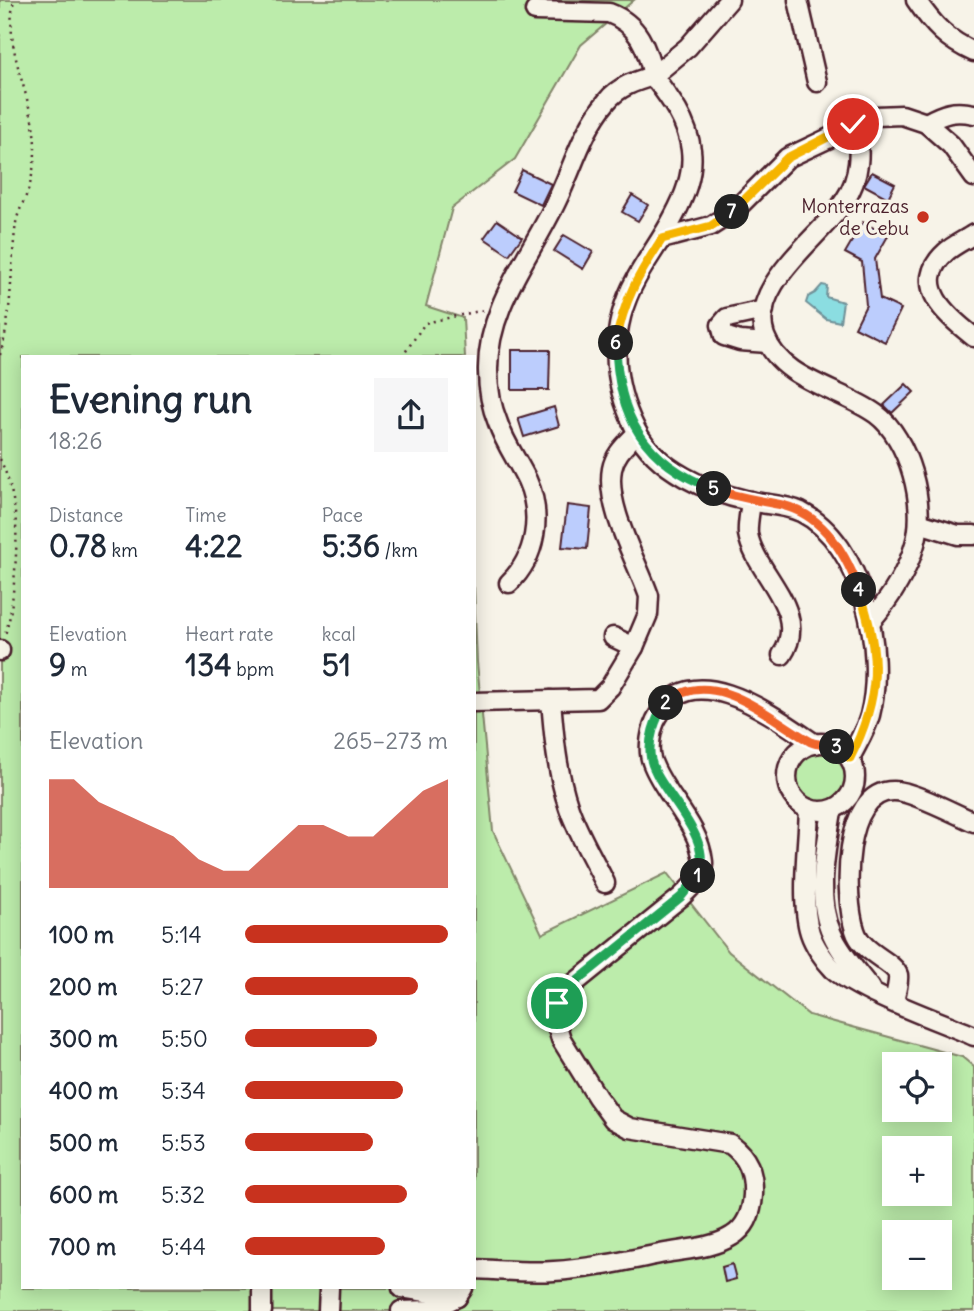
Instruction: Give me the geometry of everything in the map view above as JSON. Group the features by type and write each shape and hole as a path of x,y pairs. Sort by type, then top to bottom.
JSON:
{"street":[{"path":"509,583 524,565 536,528 528,483 508,447 489,397 490,340 502,305 517,271 556,202 590,126 608,99 625,85 653,76 688,47 729,0"},
{"path":"798,0 817,82"},
{"path":"916,0 933,24 952,42 974,52"},
{"path":"535,11 609,13 618,16 638,32 649,54 653,76 674,103 691,149 691,167 684,198 636,279 620,314 616,375 623,402 638,433 671,469 699,484 751,501 783,505 802,512 822,527 840,548 851,568 870,622 875,656 873,697 869,717 850,758 855,781 853,788 845,802 832,811 808,809 791,794 788,770 794,756 814,744"},
{"path":"926,122 956,111 974,114"},
{"path":"662,239 711,226 733,212 787,158 853,124 887,114 926,122 951,145 974,177"},
{"path":"853,124 859,140 857,171 845,201 796,254 772,290 764,310 764,333 768,343 784,362 808,378 879,415 892,430 911,467 919,523 915,544 891,594 870,622"},
{"path":"974,234 946,252 937,263 932,277 937,305 947,317 974,337"},
{"path":"764,310 727,318 721,325 724,336 740,341 768,343"},
{"path":"476,702 598,699 610,687 634,647 648,614 649,596 611,488 612,468 620,451 638,433"},
{"path":"751,501 748,532 751,543 777,589 790,632 788,646 782,655"},
{"path":"919,523 958,535 974,535"},
{"path":"613,637 634,647"},
{"path":"476,1269 555,1271 626,1260 716,1243 730,1237 746,1222 752,1210 753,1178 750,1166 739,1150 730,1144 629,1128 613,1119 561,1039 554,1016 557,1003 566,990 681,897 695,883 703,865 698,844 686,818 651,761 650,744 655,720 664,704 678,693 686,691 707,688 720,691 780,720 814,744 834,746 850,758"},
{"path":"551,700 555,750 562,786 570,811 605,883"},
{"path":"894,1001 899,978 896,970 865,949 854,928 849,867 854,825 873,800 893,791 974,822"},
{"path":"808,809 806,907 810,933 831,967 894,1001 974,1036"},
{"path":"832,811 826,850 825,914 832,935 872,990"},
{"path":"262,1289 262,1311"},
{"path":"328,1311 329,1289"},
{"path":"416,1289 460,1292"},
{"path":"401,1311 431,1310 460,1292"}],"path":[{"path":"0,355 6,336 16,219 30,186 35,151 29,101 12,49 10,16 14,0"},
{"path":"403,355 425,323 502,305"},
{"path":"0,459 16,508 18,537 10,620 0,650"}],"green space":[{"path":"0,0 634,0 581,45 515,159 452,208 426,306 463,318 465,355 21,355 21,1289 476,1289 476,637 493,831 542,934 667,873 729,952 809,1015 944,1052 882,1052 882,1122 952,1122 952,1054 962,1057 974,1067 974,1311 0,1311"},
{"path":"823,749 842,757 850,776 842,795 823,803 804,795 796,776 804,757"}],"water":[{"path":"822,285 827,286 826,297 843,302 840,322 826,319 806,303 808,297"}],"building":[{"path":"522,170 551,184 541,205 512,191"},
{"path":"872,172 895,184 888,198 864,185"},
{"path":"632,195 648,205 638,221 622,212"},
{"path":"497,220 522,237 509,255 484,238"},
{"path":"863,222 888,236 875,259 880,299 901,309 885,342 855,327 866,305 862,262 845,253"},
{"path":"564,235 593,252 583,269 554,251"},
{"path":"512,350 550,350 549,390 512,390"},
{"path":"906,384 914,392 892,413 884,405"},
{"path":"554,407 559,426 524,437 518,418"},
{"path":"567,505 591,508 587,549 562,547"},
{"path":"732,1264 736,1279 725,1282 722,1267"}],"place":[{"name":"Monterrazas de Cebu","path":"923,217"}],"route":[{"path":"557,1003 566,990 681,897 695,883 703,865 698,844 686,818 651,761 650,744 655,720 664,704 678,693 694,689 720,691 780,720 814,744 828,744 840,748 850,758 869,717 875,656 870,622 851,568 840,548 822,527 802,512 783,505 734,497 699,484 671,469 653,453 638,433 623,402 616,375 620,314 636,279 662,239 711,226 733,212 770,172 787,158 853,124"}]}
